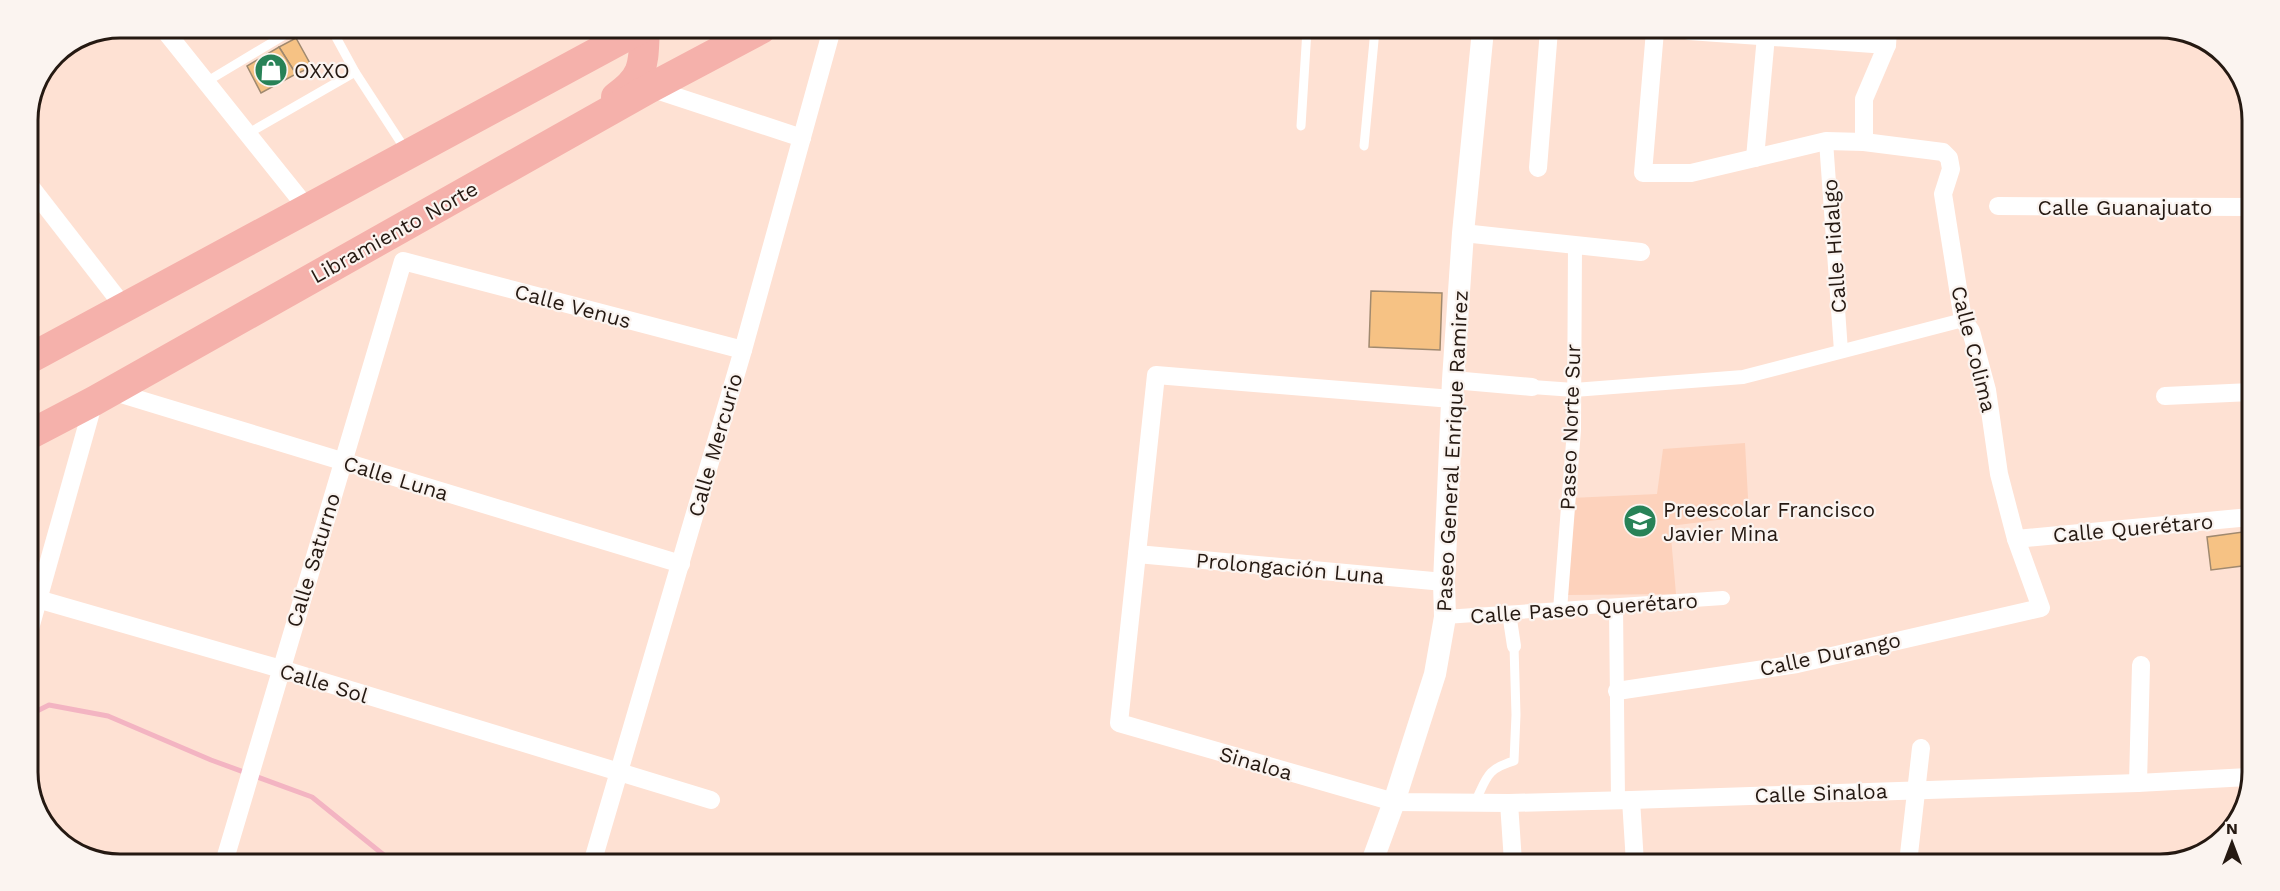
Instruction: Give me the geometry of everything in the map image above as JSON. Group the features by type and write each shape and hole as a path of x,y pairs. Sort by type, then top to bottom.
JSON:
{"main road":[{"path":"38,354 625,38"},
{"path":"530,157 534,142 616,97 633,84 643,66 644,38"},
{"name":"Libramiento Norte","path":"38,430 742,38"}],"street":[{"path":"171,38 307,208"},
{"name":"Calle Mercurio","path":"595,854 743,350 830,38"},
{"name":"Paseo General Enrique Ramirez","path":"1375,854 1435,674 1446,617 1444,582 1452,390 1463,233 1482,38"},
{"path":"1538,168 1548,38"},
{"path":"1654,38 1643,173 1691,173 1826,141 1864,142 1864,99 1888,38"},
{"path":"1755,158 1766,38"},
{"path":"650,88 802,138"},
{"name":"Calle Hidalgo","path":"1826,141 1841,351"},
{"name":"Calle Colima","path":"1864,142 1943,152 1949,158 1951,169 1942,194 1963,320 1971,331 1987,390 1999,474 2016,539 2041,608"},
{"path":"38,196 124,307"},
{"name":"Calle Guanajuato","path":"1998,206 2242,207"},
{"path":"1463,233 1641,252"},
{"name":"Paseo Norte Sur","path":"1560,610 1574,430 1575,245"},
{"name":"Calle Venus","path":"403,261 743,350"},
{"name":"Calle Saturno","path":"227,854 403,261"},
{"path":"1137,554 1156,375 1452,390 1532,387 1574,390 1743,377 1963,320"},
{"path":"2165,396 2242,392"},
{"path":"38,582 102,396"},
{"name":"Calle Luna","path":"102,396 342,462 681,564"},
{"name":"Calle Querétaro","path":"2016,539 2242,518"},
{"name":"Prolongación Luna","path":"1137,554 1444,582"},
{"name":"Sinaloa","path":"1137,554 1119,723 1394,802"},
{"name":"Calle Sol","path":"38,598 281,669 711,800"},
{"name":"Calle Paseo Querétaro","path":"1446,617 1723,598"},
{"path":"1616,606 1617,691 1625,800 1634,854"},
{"name":"Calle Durango","path":"1617,691 1797,664 2041,608"},
{"path":"1509,613 1514,646"},
{"path":"2138,783 2142,665"},
{"path":"1909,854 1921,748"},
{"name":"Calle Sinaloa","path":"1394,802 1509,804 2138,783 2242,777"},
{"path":"1509,804 1512,854"}],"lane":[{"path":"206,82 280,38"},
{"path":"337,38 355,72 408,154"},
{"path":"1301,126 1306,38"},
{"path":"1364,146 1374,38"},
{"path":"247,134 355,72"},
{"path":"1475,802 1490,772 1496,766 1514,761 1516,715 1514,646"}],"shaded area":[{"name":"Preescolar Francisco Javier Mina","path":"1745,443 1749,516 1670,526 1676,594 1568,595 1571,498 1657,494 1663,449"}],"building":[{"path":"296,38 312,67 296,74 279,47"},
{"path":"279,47 296,74 261,93 247,66"},
{"path":"1371,291 1442,293 1440,350 1369,347"},
{"path":"2242,532 2242,566 2211,570 2207,537"}],"waterway":[{"path":"38,710 49,705 108,716 211,760 312,797 383,854"}],"place":[{"name":"OXXO","path":"271,70"},
{"name":"Preescolar Francisco Javier Mina","path":"1640,521"}]}
